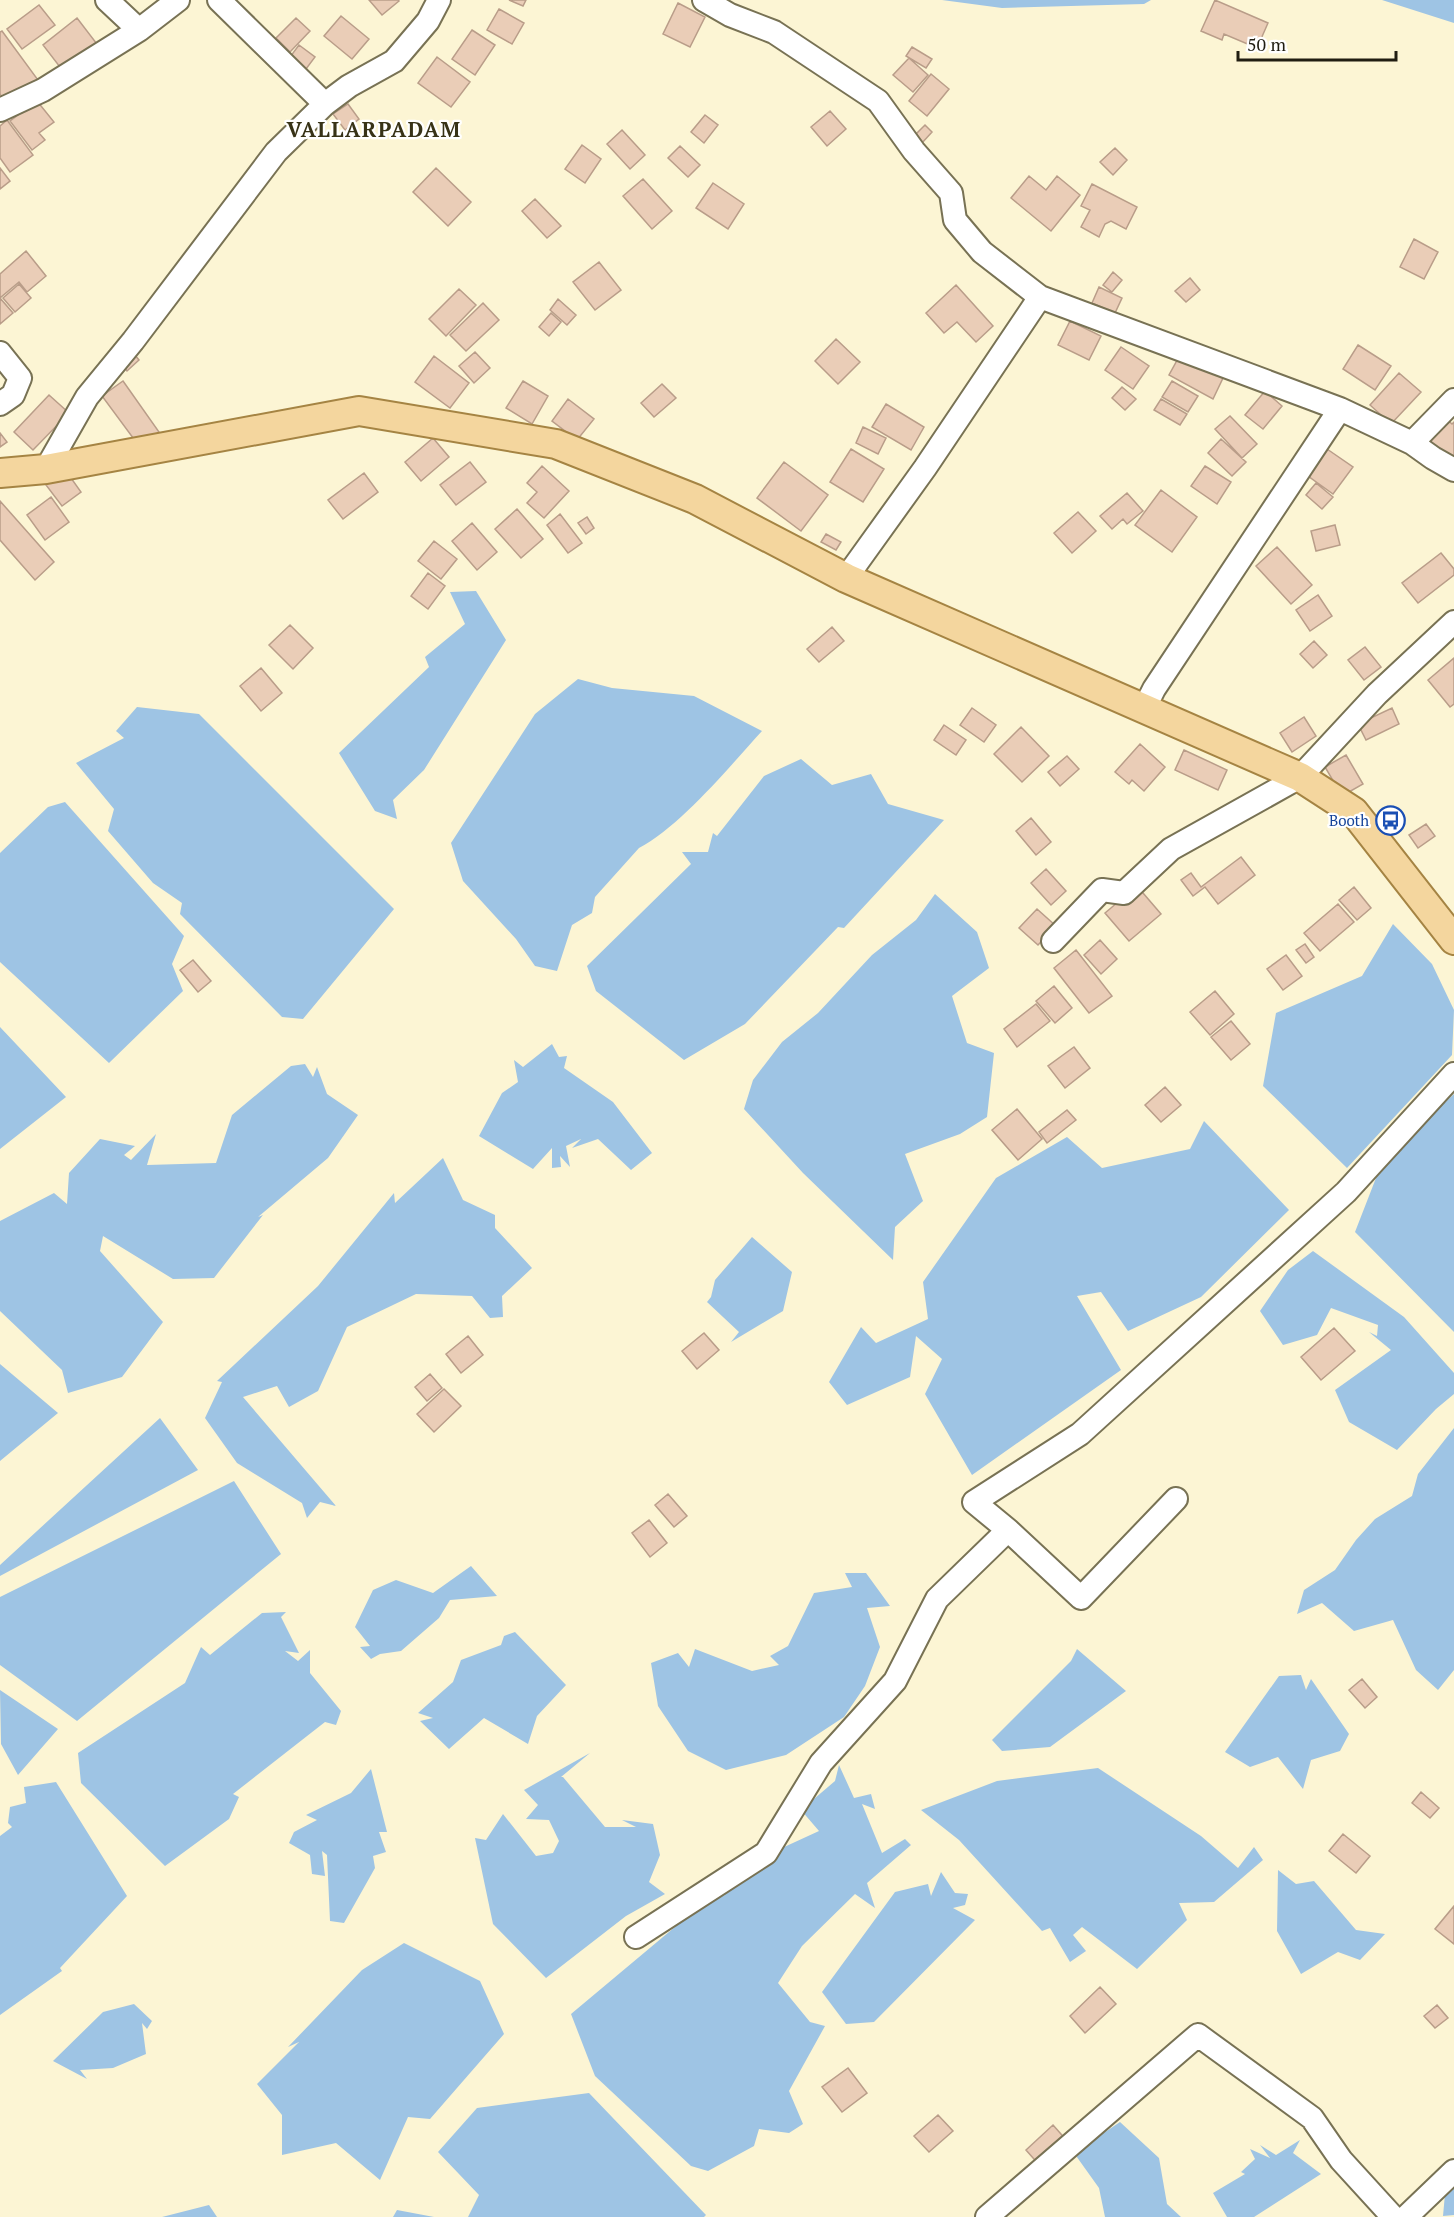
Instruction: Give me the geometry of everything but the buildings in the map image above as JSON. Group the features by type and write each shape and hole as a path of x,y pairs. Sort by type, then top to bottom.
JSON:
{"main road":[{"path":"0,473 46,470 359,411 556,444 695,499 846,578 1145,707 1300,777 1354,812 1454,940"}],"street":[{"path":"107,0 139,30"},
{"path":"0,110 43,90 139,30 178,0"},
{"path":"219,0 325,104"},
{"path":"46,470 87,397 276,152 325,104 349,86 394,61 428,21 439,0"},
{"path":"704,0 730,15 774,32 878,101 914,151 951,193 955,220 982,252 1040,297 1340,409 1412,443 1454,470"},
{"path":"846,578 925,468 1040,297"},
{"path":"0,353 20,378 14,395 0,404"},
{"path":"1412,443 1454,400"},
{"path":"1145,707 1340,409"},
{"path":"1053,941 1102,890 1124,893 1171,849 1300,777 1377,694 1454,622"},
{"path":"1176,1499 1081,1598 1008,1530 974,1502 1080,1434 1346,1192 1454,1074"},
{"path":"636,1937 766,1853 822,1763 895,1681 937,1599 1008,1530"},
{"path":"987,2217 1198,2035 1312,2118 1341,2160 1393,2217"},
{"path":"1406,2217 1454,2171"}],"water":[{"path":"942,0 1151,0 1144,4 1002,8"},
{"path":"1382,0 1454,0 1454,23"},
{"path":"476,591 506,640 424,770 393,800 397,819 375,811 339,753 429,667 425,657 465,624 450,592"},
{"path":"578,679 612,688 694,696 762,731 688,811 639,848 595,897 592,913 572,925 557,971 535,966 516,939 463,881 451,843 535,714"},
{"path":"137,707 199,714 394,909 303,1019 282,1017 180,914 182,903 153,883 108,831 114,809 76,763 124,738 116,731"},
{"path":"801,759 832,785 871,774 888,804 944,820 844,928 838,927 745,1024 684,1060 596,991 587,966 691,864 682,852 708,852 713,833 717,836 764,776"},
{"path":"65,802 184,936 172,964 183,991 109,1063 0,962 0,853 48,807"},
{"path":"935,894 977,932 989,968 952,996 967,1043 994,1053 987,1117 960,1134 905,1154 923,1201 895,1227 893,1260 803,1173 744,1109 753,1080 782,1042 818,1013 872,955 916,920"},
{"path":"1393,924 1432,964 1454,1010 1452,1055 1347,1168 1263,1086 1276,1013 1362,976"},
{"path":"0,1027 66,1097 0,1149"},
{"path":"552,1044 559,1057 567,1056 564,1068 613,1102 652,1153 631,1170 598,1139 572,1148 581,1139 566,1146 570,1167 560,1156 561,1167 552,1168 552,1148 533,1169 479,1136 502,1093 518,1082 514,1060 523,1067"},
{"path":"305,1064 313,1077 317,1067 327,1094 358,1115 328,1158 258,1217 263,1215 214,1278 173,1279 103,1236 100,1251 163,1322 122,1377 68,1393 62,1370 0,1311 0,1221 54,1193 67,1204 69,1173 100,1139 135,1146 124,1155 131,1160 156,1134 147,1165 216,1163 232,1115 291,1066"},
{"path":"1454,1094 1454,1332 1355,1232 1383,1160"},
{"path":"1204,1121 1289,1210 1201,1297 1128,1331 1101,1292 1077,1296 1121,1370 972,1475 925,1394 942,1359 916,1336 910,1377 847,1405 829,1382 861,1327 876,1343 928,1319 923,1282 996,1178 1067,1137 1102,1168 1190,1149"},
{"path":"443,1158 463,1200 495,1215 495,1228 532,1268 502,1296 503,1317 490,1318 472,1296 416,1294 347,1327 318,1391 289,1407 277,1386 243,1397 336,1506 320,1502 307,1518 302,1503 237,1463 205,1418 222,1382 217,1381 318,1286 394,1193 395,1203"},
{"path":"752,1237 792,1272 783,1311 731,1342 739,1332 707,1302 711,1297 715,1280"},
{"path":"1313,1251 1404,1317 1454,1373 1454,1394 1436,1409 1397,1450 1349,1422 1335,1390 1391,1350 1369,1332 1377,1336 1378,1325 1331,1308 1317,1335 1283,1345 1260,1311 1288,1270"},
{"path":"0,1364 58,1413 0,1461"},
{"path":"160,1418 198,1470 0,1576 0,1565"},
{"path":"1454,1428 1454,1670 1438,1690 1416,1670 1393,1620 1354,1631 1322,1603 1297,1614 1304,1590 1335,1570 1356,1540 1375,1519 1412,1496 1418,1474"},
{"path":"234,1481 281,1554 77,1721 0,1665 0,1597"},
{"path":"471,1566 497,1596 450,1600 439,1618 401,1651 380,1654 371,1659 360,1647 370,1646 355,1627 373,1590 396,1580 433,1593"},
{"path":"845,1573 866,1573 890,1606 867,1608 880,1647 865,1686 844,1717 786,1755 726,1770 688,1751 658,1706 651,1663 678,1653 689,1667 695,1649 752,1671 779,1665 770,1656 788,1646 814,1593 852,1587"},
{"path":"286,1612 281,1617 299,1653 285,1651 298,1661 310,1650 310,1673 341,1711 336,1725 325,1722 233,1794 239,1797 229,1819 165,1866 81,1783 78,1753 185,1683 201,1647 210,1655 262,1613"},
{"path":"515,1632 566,1685 537,1716 528,1744 484,1718 449,1749 420,1721 433,1718 418,1713 453,1682 461,1660 501,1645 504,1636"},
{"path":"1077,1649 1126,1691 1050,1747 1002,1751 992,1740 1071,1661"},
{"path":"1301,1675 1306,1690 1311,1679 1349,1734 1340,1751 1311,1760 1303,1789 1278,1757 1250,1767 1225,1752 1279,1676"},
{"path":"0,1690 58,1729 18,1775 1,1744"},
{"path":"590,1753 561,1777 605,1827 636,1827 622,1820 653,1824 660,1855 649,1882 665,1894 626,1916 546,1978 493,1924 475,1838 486,1840 503,1814 536,1856 553,1853 559,1841 549,1820 526,1819 538,1805 524,1790"},
{"path":"839,1765 854,1798 871,1794 875,1809 862,1804 882,1853 905,1839 911,1845 867,1883 875,1908 855,1894 802,1946 778,1983 810,2022 825,2026 789,2091 803,2124 789,2133 759,2129 754,2146 708,2171 691,2166 595,2076 571,2014 706,1901 725,1895 724,1892 782,1848 819,1831 801,1810 835,1781"},
{"path":"1098,1768 1201,1836 1238,1868 1254,1847 1263,1860 1214,1902 1179,1903 1187,1920 1137,1969 1082,1927 1073,1935 1086,1951 1070,1962 1050,1928 1042,1931 959,1840 921,1810 997,1781"},
{"path":"371,1769 387,1832 379,1832 386,1852 373,1856 375,1868 344,1923 330,1921 327,1855 322,1851 325,1876 312,1874 310,1855 289,1843 294,1832 317,1820 306,1815 351,1793"},
{"path":"56,1782 127,1896 60,1968 62,1971 0,2015 0,1836 12,1827 8,1823 10,1807 26,1803 24,1787"},
{"path":"1278,1870 1296,1884 1314,1881 1356,1930 1385,1934 1360,1960 1338,1952 1301,1974 1277,1931"},
{"path":"941,1872 955,1893 968,1894 965,1905 953,1908 975,1920 874,2022 846,2024 822,1992 895,1892 928,1884 931,1896"},
{"path":"404,1943 480,1981 504,2034 430,2119 408,2117 380,2180 336,2143 282,2155 282,2115 257,2084 299,2042 288,2047 362,1970"},
{"path":"134,2004 152,2021 147,2029 142,2023 146,2054 113,2068 80,2070 87,2079 53,2061 103,2012"},
{"path":"589,2093 706,2215 704,2217 468,2217 479,2195 438,2152 477,2108"},
{"path":"1120,2122 1159,2158 1167,2204 1181,2217 1105,2217 1099,2188 1074,2153"},
{"path":"1300,2140 1293,2153 1321,2174 1254,2217 1227,2217 1213,2193 1245,2174 1241,2172 1255,2159 1250,2149 1270,2158 1260,2145 1276,2155"},
{"path":"1454,2188 1454,2215 1443,2216 1445,2194"},
{"path":"209,2205 217,2217 162,2217"},
{"path":"397,2210 434,2217 393,2217"}],"place":[{"name":"Booth","path":"1390,820"}],"district":[{"name":"VALLARPADAM","path":"374,129"}]}
